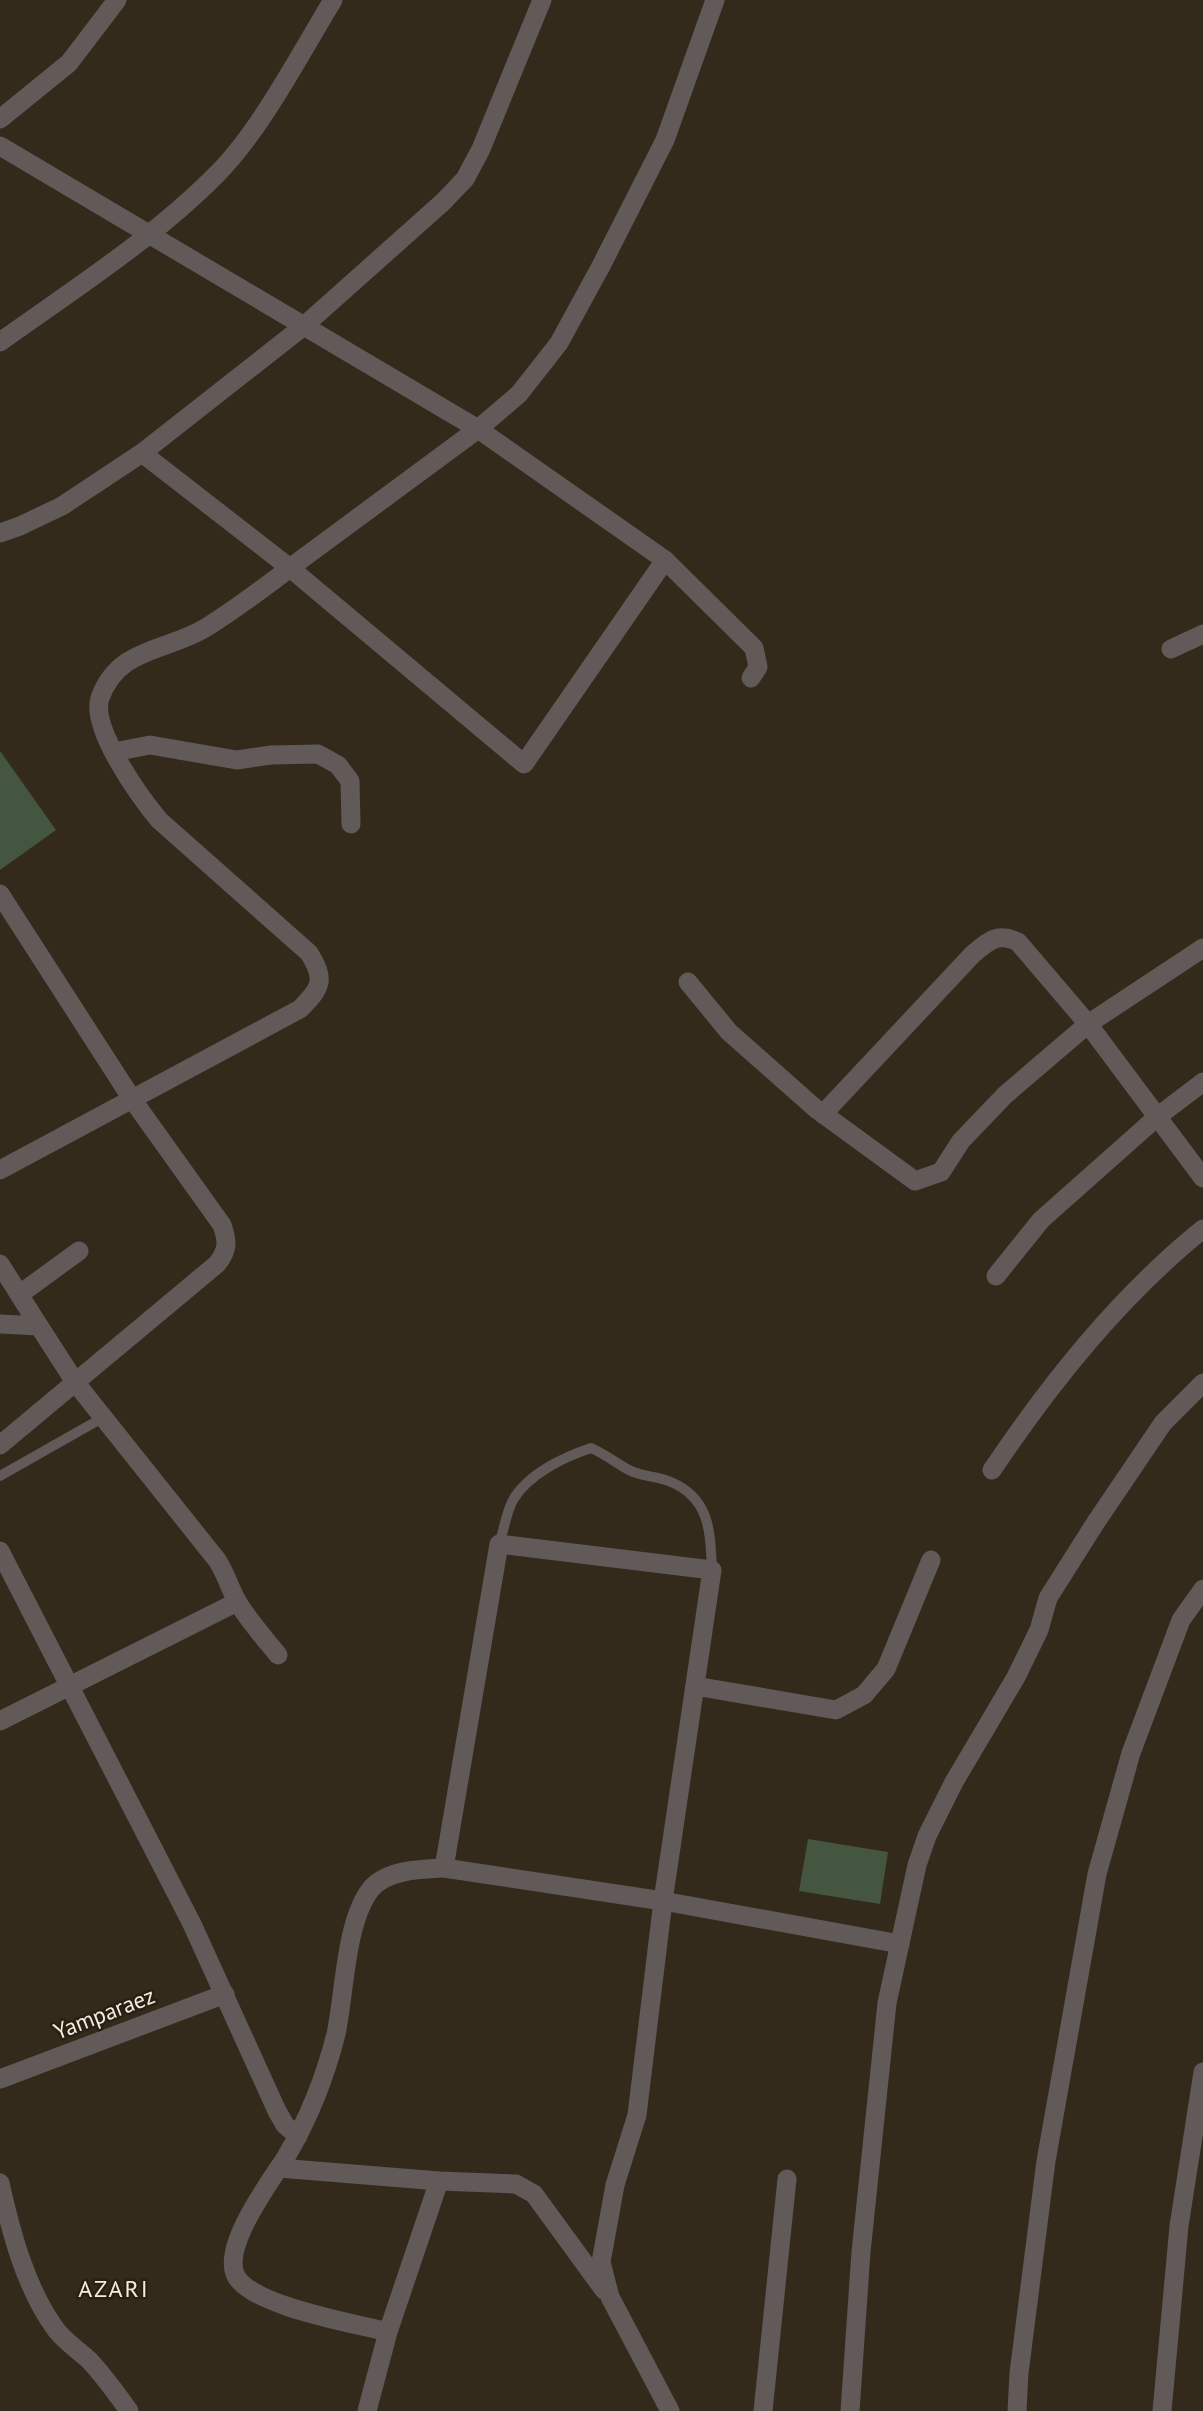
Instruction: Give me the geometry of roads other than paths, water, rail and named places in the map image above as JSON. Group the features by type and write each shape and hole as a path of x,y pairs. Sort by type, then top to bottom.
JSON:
{"street":[{"path":"0,119 69,62 117,0"},
{"path":"0,342 149,234 219,172 256,125 333,0"},
{"path":"0,533 62,506 142,453 305,325 465,179 481,149 542,0"},
{"path":"0,1170 300,1009 315,993 320,983 319,970 309,953 159,820 139,796 120,767 102,725 99,701 110,677 129,659 206,628 478,429 519,394 559,343 665,141 715,0"},
{"path":"0,146 478,429 665,560 754,648 758,667 751,678"},
{"path":"142,453 290,568 524,764 665,560"},
{"path":"1171,649 1203,634"},
{"path":"114,752 150,745 237,760 271,755 318,754 338,765 350,781 351,824"},
{"path":"0,894 132,1100 222,1225 227,1240 226,1252 217,1264 0,1445"},
{"path":"823,1114 972,955 989,941 1006,937 1018,942 1088,1024 1203,1178"},
{"path":"688,982 729,1032 823,1114 915,1181 941,1172 961,1142 1005,1094 1088,1024 1203,947"},
{"path":"996,1276 1041,1220 1157,1116 1203,1082"},
{"path":"992,1470 1034,1407 1109,1317 1171,1255 1203,1229"},
{"path":"20,1294 79,1251"},
{"path":"0,1264 75,1382 217,1560 227,1574 237,1602 278,1655"},
{"path":"0,1324 39,1326"},
{"path":"850,2411 861,2252 887,2003 927,1836 954,1782 1016,1677 1039,1630 1048,1598 1163,1423 1203,1383"},
{"path":"444,1868 499,1544 712,1570 663,1901 637,2115 615,2185 604,2239 601,2262 610,2297"},
{"path":"0,1551 225,1994 276,2111 285,2125 299,2136"},
{"path":"695,1686 836,1710 864,1695 886,1669 931,1560"},
{"path":"1017,2411 1019,2373 1046,2161 1097,1874 1131,1753 1181,1620 1203,1589"},
{"path":"0,1721 237,1602"},
{"path":"388,2332 274,2303 248,2290 236,2277 232,2264 235,2242 299,2136 321,2088 333,2044 356,1915 371,1888 409,1869 444,1868 663,1901 900,1944"},
{"name":"Yamparaez","path":"0,2079 225,1994"},
{"path":"1162,2411 1179,2226 1203,2072"},
{"path":"279,2168 439,2181 516,2184 534,2194 610,2297 670,2411"},
{"path":"763,2411 788,2179"},
{"path":"367,2411 388,2332 439,2181"},
{"path":"0,2183 6,2241 20,2251 38,2303 59,2334 90,2362 129,2411"}],"lane":[{"path":"0,1476 104,1418"},
{"path":"499,1544 513,1500 532,1478 571,1454 591,1448 607,1455 629,1471 671,1482 696,1498 709,1523 712,1570"}],"district":[{"name":"AZARI","path":"114,2288"}]}
